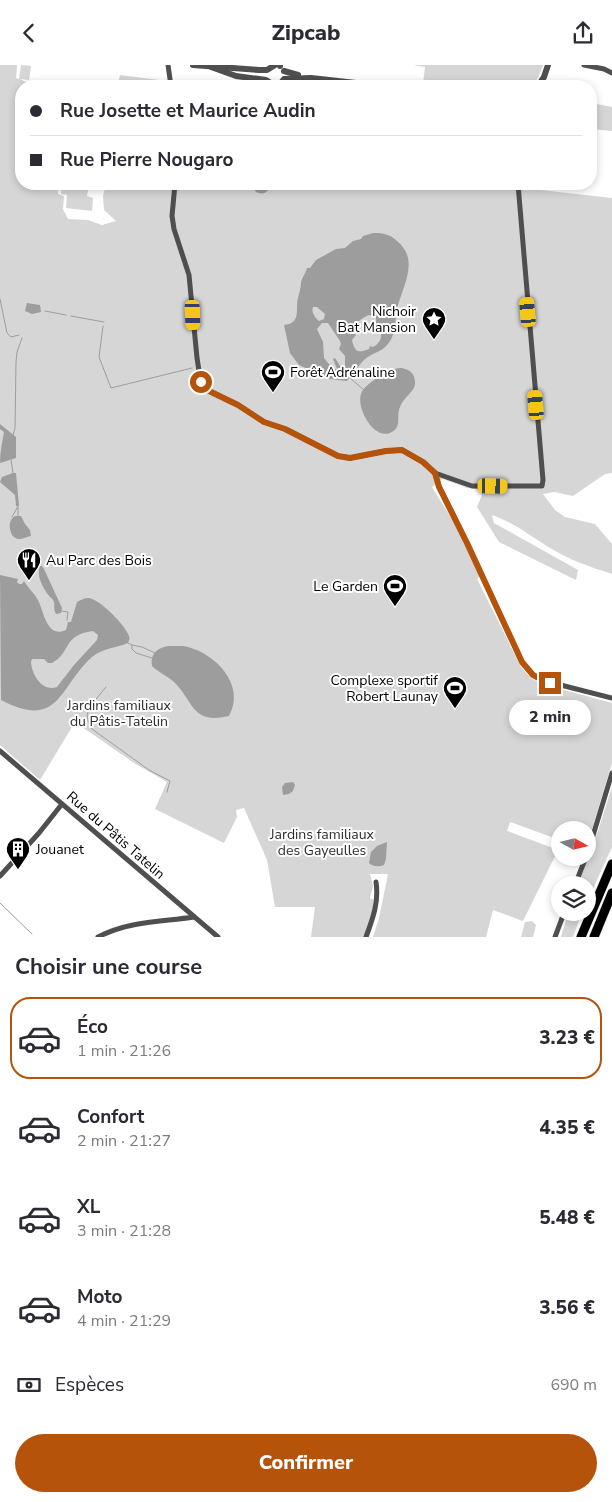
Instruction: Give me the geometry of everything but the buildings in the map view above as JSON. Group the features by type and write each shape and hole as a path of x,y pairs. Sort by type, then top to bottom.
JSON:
{"highway":[{"path":"581,937 612,864"},
{"path":"594,937 612,893"}],"street":[{"path":"168,65 170,80"},
{"path":"193,65 267,70 278,68 311,78 329,80"},
{"path":"542,80 548,65"},
{"path":"584,65 604,69 612,73"},
{"path":"211,67 236,77 266,80 267,70"},
{"path":"174,190 172,217 189,275 196,358 205,389 238,405 264,422 285,429 338,456 350,458 402,450 423,462 435,473 472,486 543,485 518,190"},
{"path":"435,473 439,487 475,559 519,657 527,669 541,680 612,698"},
{"name":"Rue du Pâtis Tatelin","path":"0,751 218,937"},
{"path":"596,826 612,773"},
{"path":"0,876 62,804"},
{"path":"366,937 375,913 377,898 376,882"},
{"path":"98,937 109,931 132,924 194,917"},
{"path":"555,937 561,921"}],"green space":[{"path":"0,65 17,65 16,78 19,79 21,65 31,66 29,80 15,80 15,190 58,190 58,194 64,196 63,209 68,219 88,220 102,225 116,221 104,210 104,190 541,190 612,198 612,473 605,474 573,496 554,492 543,494 555,510 565,517 595,524 612,544 612,574 565,556 515,526 492,515 494,523 578,570 576,580 499,542 477,507 482,495 479,489 467,488 443,479 432,487 459,531 480,576 477,579 521,667 531,678 542,684 612,703 612,763 594,821 551,821 551,837 510,822 507,831 551,847 551,864 523,921 493,910 486,937 373,937 388,874 370,874 373,886 370,898 374,900 372,915 364,937 311,937 315,907 275,907 267,860 244,808 236,810 237,817 224,843 155,809 167,782 134,763 75,722 40,780 0,745"},
{"path":"413,65 543,65 536,80 423,80 425,67"},
{"path":"120,75 159,80 119,80"},
{"path":"597,104 612,107 612,131 597,130"},
{"path":"61,190 88,190 87,196 93,198 92,211 66,208 67,195 61,194"},
{"path":"612,787 612,847 596,882 596,876 581,876 585,866 596,866 596,836"},
{"path":"532,921 536,925 533,937 521,937 525,922"},
{"path":"566,921 579,921 573,937 561,937"}],"shaded area":[{"path":"255,190 269,190 264,193 256,192"},
{"path":"373,233 389,235 404,248 408,256 409,265 406,282 397,309 394,333 390,341 385,347 364,360 347,381 330,379 299,365 290,353 284,325 290,324 296,318 301,283 307,268 310,268 316,260 336,249 345,248 363,236","holes":["313,307 317,307 325,314 324,319 319,321 316,318 313,313","369,315 376,317 376,328 381,332 378,343 362,351 356,350 352,340 356,335 352,332 358,322","322,323 328,323 340,341 339,349 345,356 345,365 343,367 340,366 335,358 333,359 337,369 333,369 324,358 323,342 317,329"]},
{"path":"27,303 40,305 41,312 32,314 25,311"},
{"path":"402,368 412,373 415,378 415,385 401,404 398,424 395,430 386,434 379,432 373,428 364,415 361,408 361,394 366,386 380,375 390,370"},
{"path":"0,424 16,437 16,458 0,463 4,432 0,429"},
{"path":"16,473 19,506 16,506 15,495 0,482 2,477"},
{"path":"15,516 21,516 30,530 31,536 17,539 12,535 10,524"},
{"path":"40,566 44,569 62,608 61,613 56,614 54,601 42,586 39,574"},
{"path":"0,575 18,579 17,582 19,584 22,584 24,581 38,600 47,623 54,631 66,630 68,622 71,622 77,602 88,598 105,607 127,631 129,636 128,643 105,650 92,657 81,668 64,692 47,708 35,710 20,708 1,700","holes":["93,631 98,635 97,640 57,687 52,688 42,685 33,672 32,659 44,659 48,663 52,663 58,659 76,636"]},
{"path":"183,646 195,649 216,662 224,671 231,682 234,693 229,716 217,718 200,714 174,682 152,666 153,655 160,648"},
{"path":"293,782 295,785 293,791 283,795 282,787 285,783"},
{"path":"387,842 384,865 376,866 369,863 371,852 377,846"}],"waterway":[{"path":"0,299 7,333 11,337 19,335"},
{"path":"45,311 66,315"},
{"path":"71,316 104,322"},
{"path":"103,326 99,357 111,388 192,368"},
{"path":"13,435 15,428 16,362 22,338"},
{"path":"350,378 364,390"},
{"path":"11,460 13,473"},
{"path":"12,517 18,506"},
{"path":"18,507 18,516"},
{"path":"61,611 68,612 67,620"},
{"path":"128,643 155,653"},
{"path":"132,645 132,649 136,653 152,658"},
{"path":"92,704 106,687"},
{"path":"91,706 87,717 92,729 149,770 170,781 167,792"},
{"path":"0,903 32,934"}],"place":[{"name":"Nichoir Bat Mansion","path":"434,340"},
{"name":"Forêt Adrénaline","path":"273,393"},
{"name":"Au Parc des Bois","path":"29,581"},
{"name":"Le Garden","path":"395,607"},
{"name":"Complexe sportif Robert Launay","path":"455,709"},
{"name":"Jouanet","path":"18,870"}],"route":[{"path":"201,382 205,389 238,405 264,422 285,429 338,456 350,458 402,450 423,462 435,473 439,487 487,584 522,662 533,675 550,683"}],"park label":[{"name":"Jardins familiaux du Pâtis-Tatelin","path":"119,713"},
{"name":"Jardins familiaux des Gayeulles","path":"322,842"}]}
